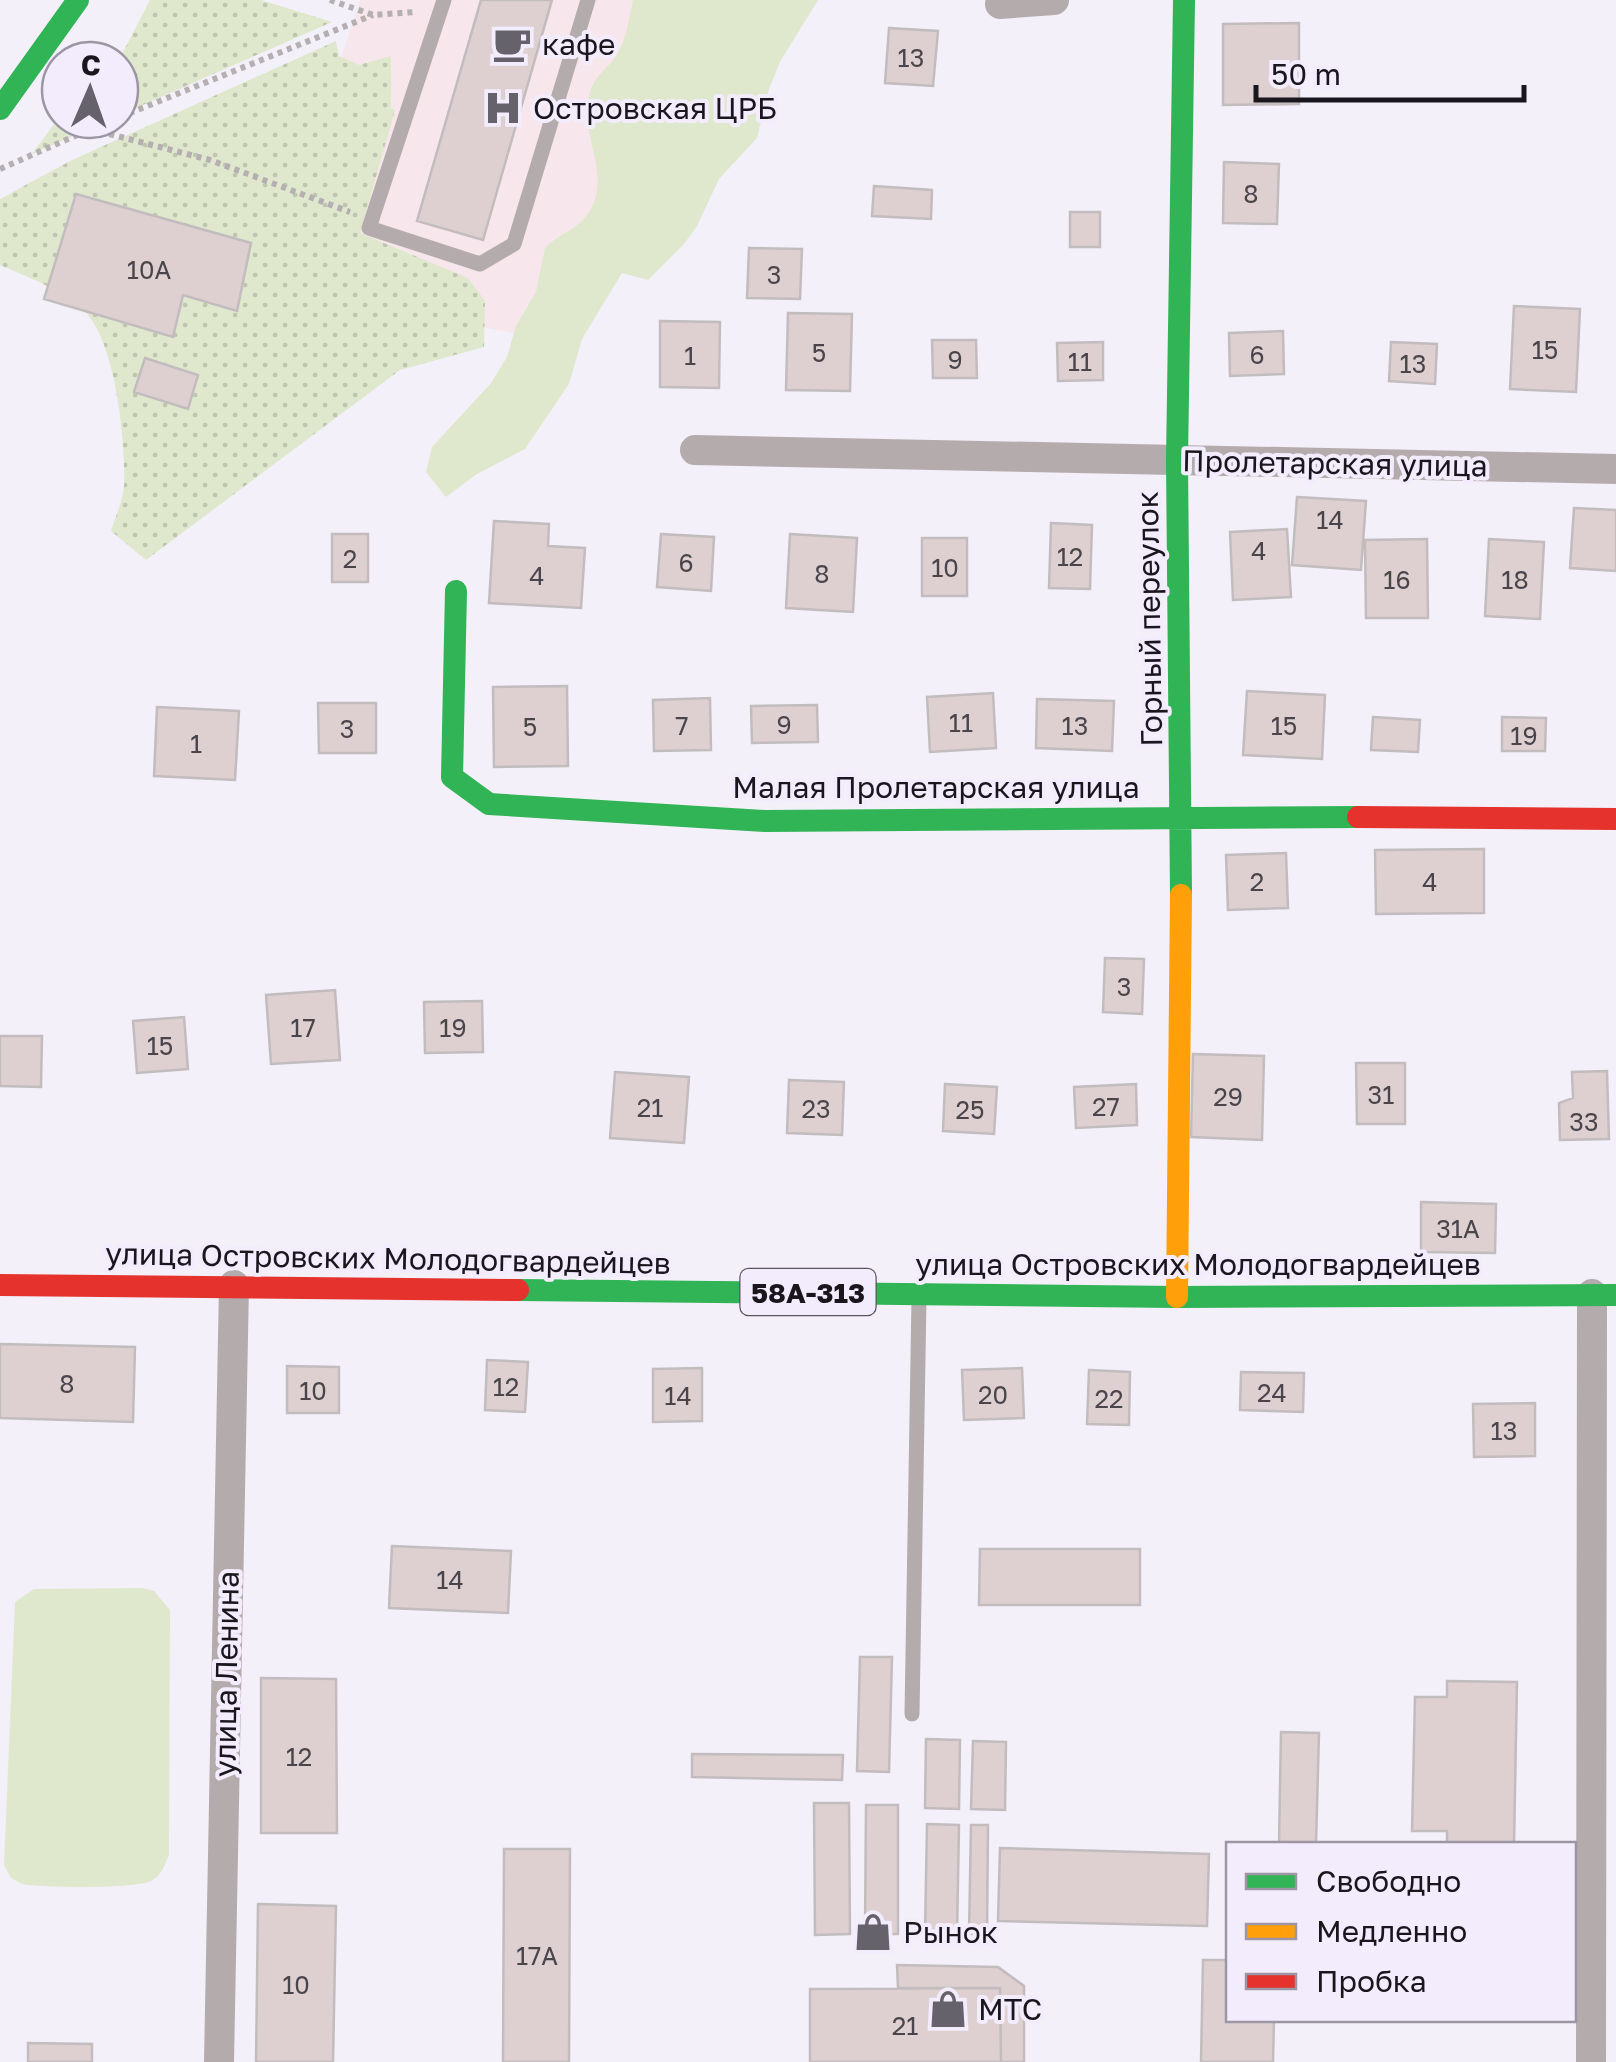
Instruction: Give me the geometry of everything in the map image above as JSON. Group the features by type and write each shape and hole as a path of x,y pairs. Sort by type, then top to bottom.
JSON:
{"street":[{"path":"0,109 78,0"},
{"path":"1000,4 1054,0"},
{"name":"Горный переулок","path":"1177,1297 1182,816 1177,460 1180,1"},
{"name":"Пролетарская улица","path":"695,450 1616,469"},
{"name":"Малая Пролетарская улица","path":"456,591 452,777 489,804 765,821 1182,816 1616,819"},
{"name":"улица Островских Молодогвардейцев","path":"0,1285 1177,1297 1604,1294"},
{"name":"улица Ленина","path":"219,2062 234,1286"},
{"path":"1591,2062 1604,1294"}],"lane":[{"path":"443,5 370,228 480,264 514,244 588,0"},
{"path":"912,1714 919,1294"}],"path":[{"path":"330,0 373,15"},
{"path":"140,108 373,15 443,5"},
{"path":"0,169 65,140"},
{"path":"133,140 210,160 372,220"}],"shaded area":[{"name":"Островская ЦРБ","path":"360,0 721,0 514,333 267,287"}],"green space":[{"path":"150,0 261,0 332,22 140,106 140,40 129,40"},
{"path":"633,0 818,0 780,62 757,138 719,179 684,244 648,280 622,273 582,339 569,384 525,449 477,474 446,497 426,472 432,447 491,383 507,357 516,326 536,292 545,248 582,220 595,200 597,169 587,106 593,85 621,46"},
{"path":"336,41 339,56 359,65 391,56 391,108 395,110 360,233 468,278 485,301 484,347 400,370 146,560 111,531 123,492 121,422 112,371 97,329 68,298 0,265 0,199 117,140 140,140 140,129"},
{"path":"42,140 64,140 32,154"},
{"path":"34,1589 154,1591 170,1610 169,1855 157,1876 141,1884 22,1884 11,1878 4,1865 15,1602"}],"building":[{"path":"481,0 552,0 483,240 417,221"},
{"path":"1299,23 1299,104 1223,105 1223,24"},
{"path":"889,28 938,31 933,86 885,83"},
{"path":"1224,162 1279,164 1277,224 1223,223"},
{"path":"874,186 932,190 931,219 872,216"},
{"path":"76,194 251,243 237,311 183,295 173,337 44,299"},
{"path":"1070,212 1100,212 1100,247 1070,247"},
{"path":"749,248 802,249 800,299 747,298"},
{"path":"1514,306 1580,309 1576,392 1510,389"},
{"path":"788,313 852,314 850,391 786,390"},
{"path":"660,321 720,322 719,388 660,387"},
{"path":"1283,331 1284,374 1230,376 1229,333"},
{"path":"932,340 976,340 977,378 933,378"},
{"path":"1103,342 1103,380 1058,381 1057,343"},
{"path":"1391,342 1437,344 1435,384 1389,381"},
{"path":"145,358 198,375 188,409 134,392"},
{"path":"1297,497 1366,501 1361,570 1292,565"},
{"path":"1574,508 1616,510 1616,571 1570,568"},
{"path":"494,521 549,524 548,546 585,548 581,608 489,603"},
{"path":"1051,523 1092,525 1090,589 1049,588"},
{"path":"1287,529 1291,597 1233,600 1230,532"},
{"path":"332,534 368,534 368,582 332,582"},
{"path":"661,534 714,537 711,591 657,587"},
{"path":"790,534 857,538 853,612 786,608"},
{"path":"922,538 967,538 967,596 922,596"},
{"path":"1427,539 1428,618 1366,618 1365,540"},
{"path":"1489,539 1544,542 1540,619 1485,616"},
{"path":"567,686 568,766 494,767 493,687"},
{"path":"1247,691 1325,695 1322,759 1243,755"},
{"path":"993,693 996,748 930,752 927,697"},
{"path":"710,698 711,750 654,751 653,700"},
{"path":"1037,699 1114,701 1112,751 1036,748"},
{"path":"318,703 376,703 376,753 319,753"},
{"path":"817,705 818,742 752,743 751,706"},
{"path":"157,707 239,711 235,780 154,776"},
{"path":"1373,717 1420,720 1418,752 1371,750"},
{"path":"1502,717 1546,718 1545,751 1502,751"},
{"path":"1484,849 1484,913 1376,914 1375,850"},
{"path":"1286,853 1288,908 1228,910 1226,855"},
{"path":"1105,958 1144,959 1142,1014 1103,1012"},
{"path":"335,990 340,1060 271,1064 266,995"},
{"path":"482,1001 483,1052 425,1053 424,1002"},
{"path":"184,1017 188,1069 137,1073 133,1021"},
{"path":"0,1036 42,1036 41,1087 0,1086"},
{"path":"1193,1054 1264,1056 1262,1140 1191,1137"},
{"path":"1356,1063 1405,1063 1405,1124 1357,1124"},
{"path":"1607,1071 1609,1139 1560,1140 1559,1103 1573,1098 1572,1072"},
{"path":"615,1072 689,1077 684,1143 610,1138"},
{"path":"789,1080 844,1082 842,1135 787,1133"},
{"path":"945,1084 997,1087 994,1134 943,1131"},
{"path":"1136,1084 1137,1125 1076,1128 1074,1087"},
{"path":"1421,1202 1496,1204 1495,1253 1421,1252"},
{"path":"0,1344 135,1347 133,1422 0,1418"},
{"path":"487,1360 528,1362 525,1412 485,1410"},
{"path":"287,1366 339,1367 339,1413 287,1413"},
{"path":"702,1368 702,1421 653,1422 653,1369"},
{"path":"1022,1368 1024,1418 964,1420 962,1370"},
{"path":"1089,1370 1130,1372 1129,1425 1087,1424"},
{"path":"1241,1372 1304,1373 1303,1412 1240,1410"},
{"path":"1535,1403 1535,1456 1474,1457 1473,1404"},
{"path":"392,1546 511,1551 508,1613 389,1608"},
{"path":"980,1549 1140,1549 1140,1605 979,1605"},
{"path":"860,1657 892,1657 889,1772 857,1771"},
{"path":"261,1678 336,1679 337,1833 261,1833"},
{"path":"1447,1681 1517,1682 1514,1842 1447,1842 1447,1831 1412,1831 1415,1697 1447,1697"},
{"path":"1281,1732 1319,1733 1316,1842 1279,1842"},
{"path":"926,1739 960,1740 959,1809 925,1808"},
{"path":"973,1741 1006,1742 1005,1810 971,1809"},
{"path":"692,1754 843,1755 842,1780 692,1777"},
{"path":"814,1803 849,1803 850,1934 815,1935"},
{"path":"866,1805 898,1805 898,1934 865,1934"},
{"path":"927,1824 959,1825 957,1935 925,1934"},
{"path":"971,1825 988,1825 987,1934 969,1934"},
{"path":"1000,1848 1209,1854 1207,1926 998,1921"},
{"path":"504,1849 570,1849 569,2062 503,2062"},
{"path":"258,1904 336,1906 333,2062 256,2062"},
{"path":"1203,1960 1226,1960 1226,2022 1274,2022 1273,2062 1201,2062"},
{"path":"897,1965 998,1967 1024,1986 1024,2062 1001,2062 1000,1988 898,1988"},
{"path":"1000,1988 1001,2062 810,2062 810,1989"},
{"path":"28,2043 92,2044 92,2062 28,2062"}],"traffic: fast":[{"path":"0,109 78,0"},
{"path":"1181,895 1177,460 1184,0"},
{"path":"456,591 452,777 489,804 765,821 1358,817"},
{"path":"518,1290 1177,1297 1616,1295"}],"traffic: slow":[{"path":"1177,1297 1181,895"}],"traffic: jam":[{"path":"1358,817 1616,819"},
{"path":"0,1285 518,1290"}],"place":[{"name":"кафе","path":"512,44"},
{"name":"Островская ЦРБ","path":"503,108"},
{"name":"Рынок","path":"873,1932"},
{"name":"МТС","path":"948,2009"}]}
